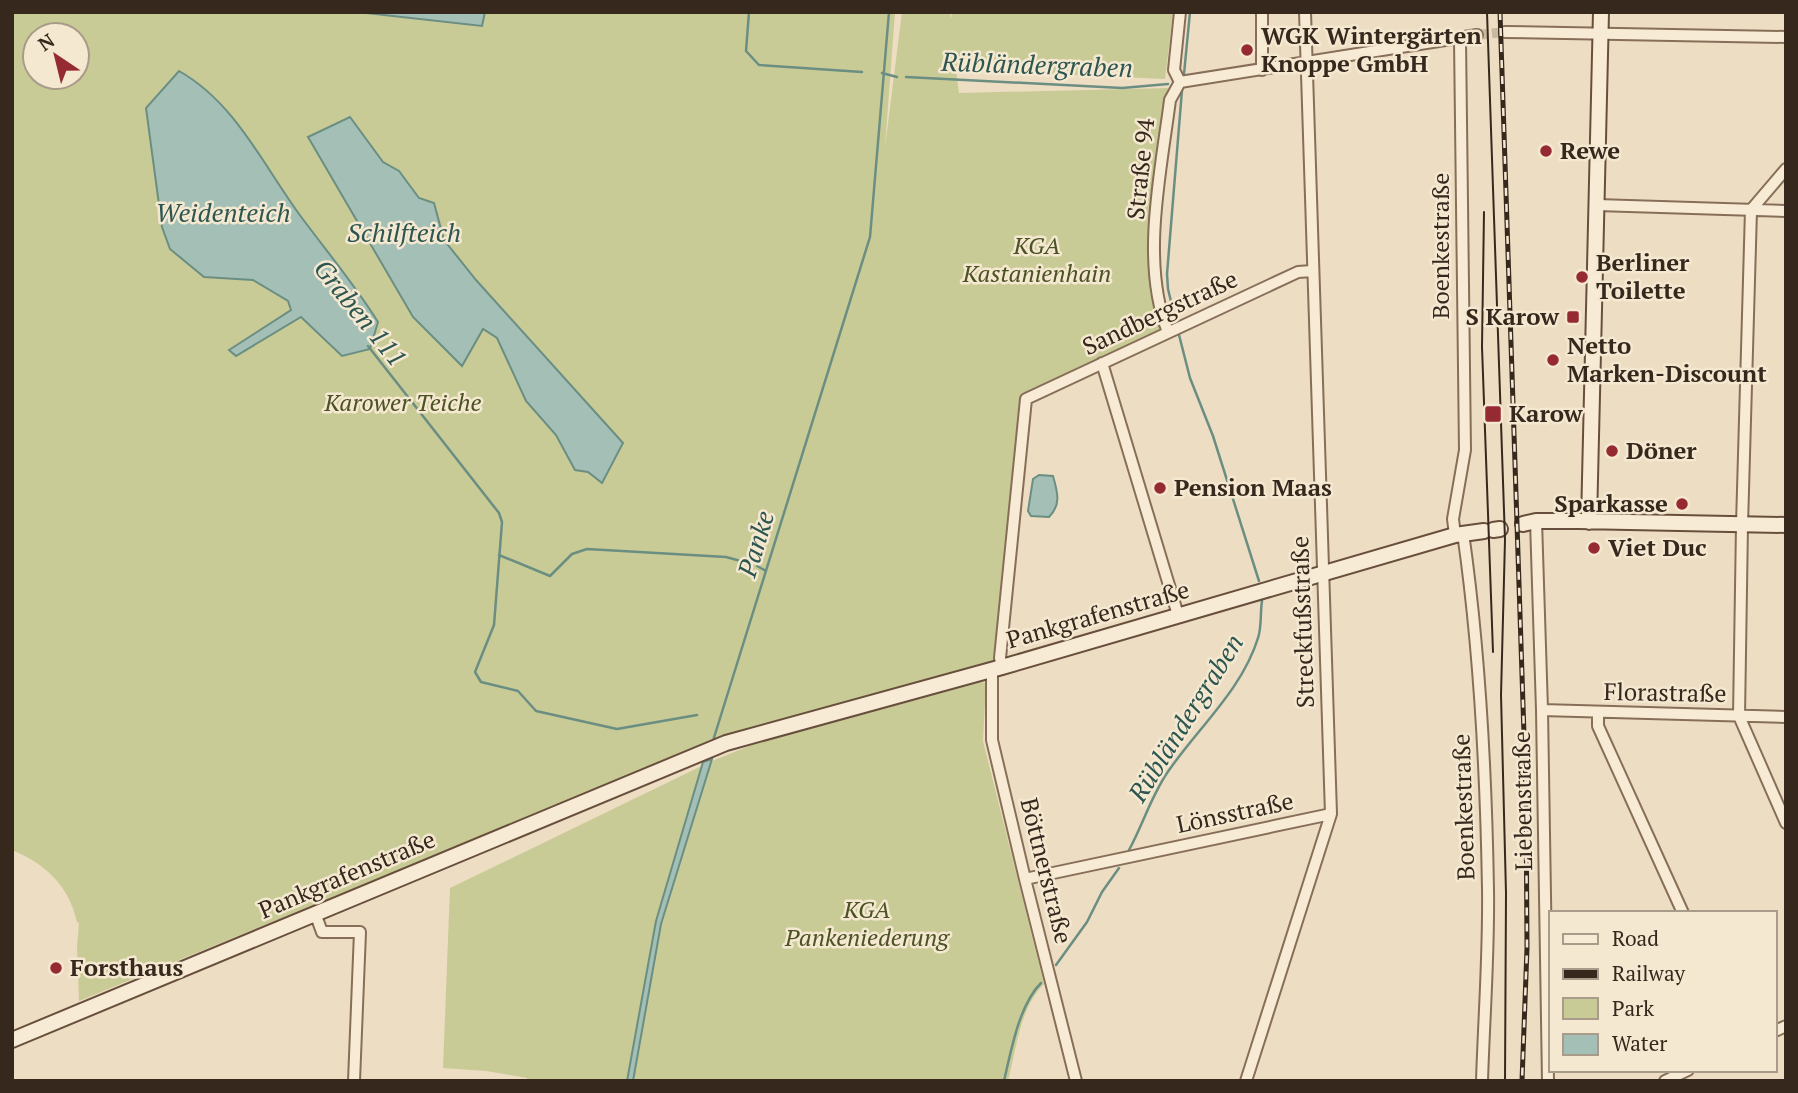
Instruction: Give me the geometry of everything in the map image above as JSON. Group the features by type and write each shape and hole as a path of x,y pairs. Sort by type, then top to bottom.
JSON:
{"main road":[{"path":"1589,522 1601,12"},
{"path":"1530,523 1786,525"},
{"name":"Pankgrafenstraße","path":"12,1040 726,743 997,668 1459,534 1492,530"}],"street":[{"name":"Straße 94","path":"1168,332 1155,282 1153,256 1170,100 1180,82 1174,70 1180,12"},
{"path":"1262,12 1262,70"},
{"name":"Streckfußstraße","path":"1246,1081 1331,814 1305,12"},
{"path":"1505,32 1786,37"},
{"path":"1180,82 1477,35"},
{"name":"Boenkestraße","path":"1460,39 1465,450 1454,519 1459,534 1477,641 1485,777 1488,891 1482,1081"},
{"path":"1786,169 1751,210 1739,716 1786,823"},
{"path":"1597,205 1786,211"},
{"name":"Sandbergstraße","path":"1026,399 1298,272 1312,271"},
{"path":"1102,363 1178,615"},
{"name":"Böttnerstraße","path":"1026,399 997,668 992,740 1024,879 1076,1081"},
{"name":"Liebenstraße","path":"1530,523 1542,710 1548,1081"},
{"name":"Florastraße","path":"1542,710 1786,717"},
{"path":"1598,713 1598,726 1682,911"},
{"name":"Lönsstraße","path":"1024,879 1331,814"},
{"path":"316,913 322,932 360,932 354,1081"}],"green space":[{"name":"Karower Teiche","path":"12,12 895,12 885,147 902,12 950,12 951,19 952,12 1173,12 1165,79 956,70 959,93 1168,88 1149,241 1162,331 1023,396 995,664 775,725 760,726 725,736 79,1001 79,923 62,887 45,869 12,850"},
{"name":"KGA Pankeniederung","path":"981,682 986,683 983,741 1044,984 1029,1004 1024,1017 1008,1081 527,1081 527,1078 486,1071 443,1068 450,888 712,761 754,744"}],"water":[{"path":"357,12 485,12 482,26"},
{"name":"Weidenteich","path":"179,71 199,84 233,118 302,218 360,295 378,322 370,349 342,356 301,317 236,356 229,350 291,310 288,301 253,280 204,277 170,249 162,227 146,108"},
{"name":"Schilfteich","path":"350,117 383,162 399,171 419,198 434,203 444,240 476,280 623,443 602,483 588,472 575,470 556,435 526,401 497,338 483,329 462,366 413,317 308,137"},
{"path":"1039,475 1053,476 1056,487 1056,507 1049,517 1031,516 1028,511 1033,479"},
{"path":"712,759 661,924 633,1081 627,1081 656,921 703,762"}],"waterway":[{"path":"749,12 746,51 759,65 862,72"},
{"name":"Panke","path":"712,744 870,237 889,12"},
{"name":"Rübländergraben","path":"1184,74 1190,12"},
{"name":"Rübländergraben","path":"882,73 897,77"},
{"name":"Rübländergraben","path":"906,77 1122,88 1168,84"},
{"name":"Rübländergraben","path":"1176,322 1167,274 1182,90"},
{"name":"Rübländergraben","path":"1178,331 1190,378 1213,436 1259,581"},
{"name":"Graben 111","path":"368,346 499,513 502,522 494,625 475,672 481,682 518,691 536,711 617,729 697,715"},
{"path":"499,555 550,576 572,554 587,549 726,557 748,563"},
{"path":"757,566 766,571"},
{"name":"Rübländergraben","path":"1129,850 1167,773 1230,692 1251,657 1260,629 1262,601"},
{"name":"Rübländergraben","path":"1056,965 1087,922 1102,892 1119,868"},
{"name":"Rübländergraben","path":"1004,1081 1021,1016 1033,992 1041,983"}],"tunnel":[{"path":"1477,35 1505,32"}],"tram line":[{"path":"1487,12 1505,540 1501,695 1506,893 1505,1081"},
{"path":"1484,212 1482,347 1493,652"}],"railway":[{"path":"1500,12 1526,795 1527,948 1522,1081"}],"place":[{"name":"WGK Wintergärten Knoppe GmbH","path":"1247,50"},
{"name":"Rewe","path":"1546,151"},
{"name":"Berliner Toilette","path":"1582,277"},
{"name":"S Karow","path":"1573,317"},
{"name":"Netto Marken-Discount","path":"1553,360"},
{"name":"Karow","path":"1493,414"},
{"name":"Döner","path":"1612,451"},
{"name":"Pension Maas","path":"1160,488"},
{"name":"Sparkasse","path":"1682,504"},
{"name":"Viet Duc","path":"1594,548"},
{"name":"Forsthaus","path":"56,968"}],"park label":[{"name":"KGA Kastanienhain","path":"1037,260"}]}
